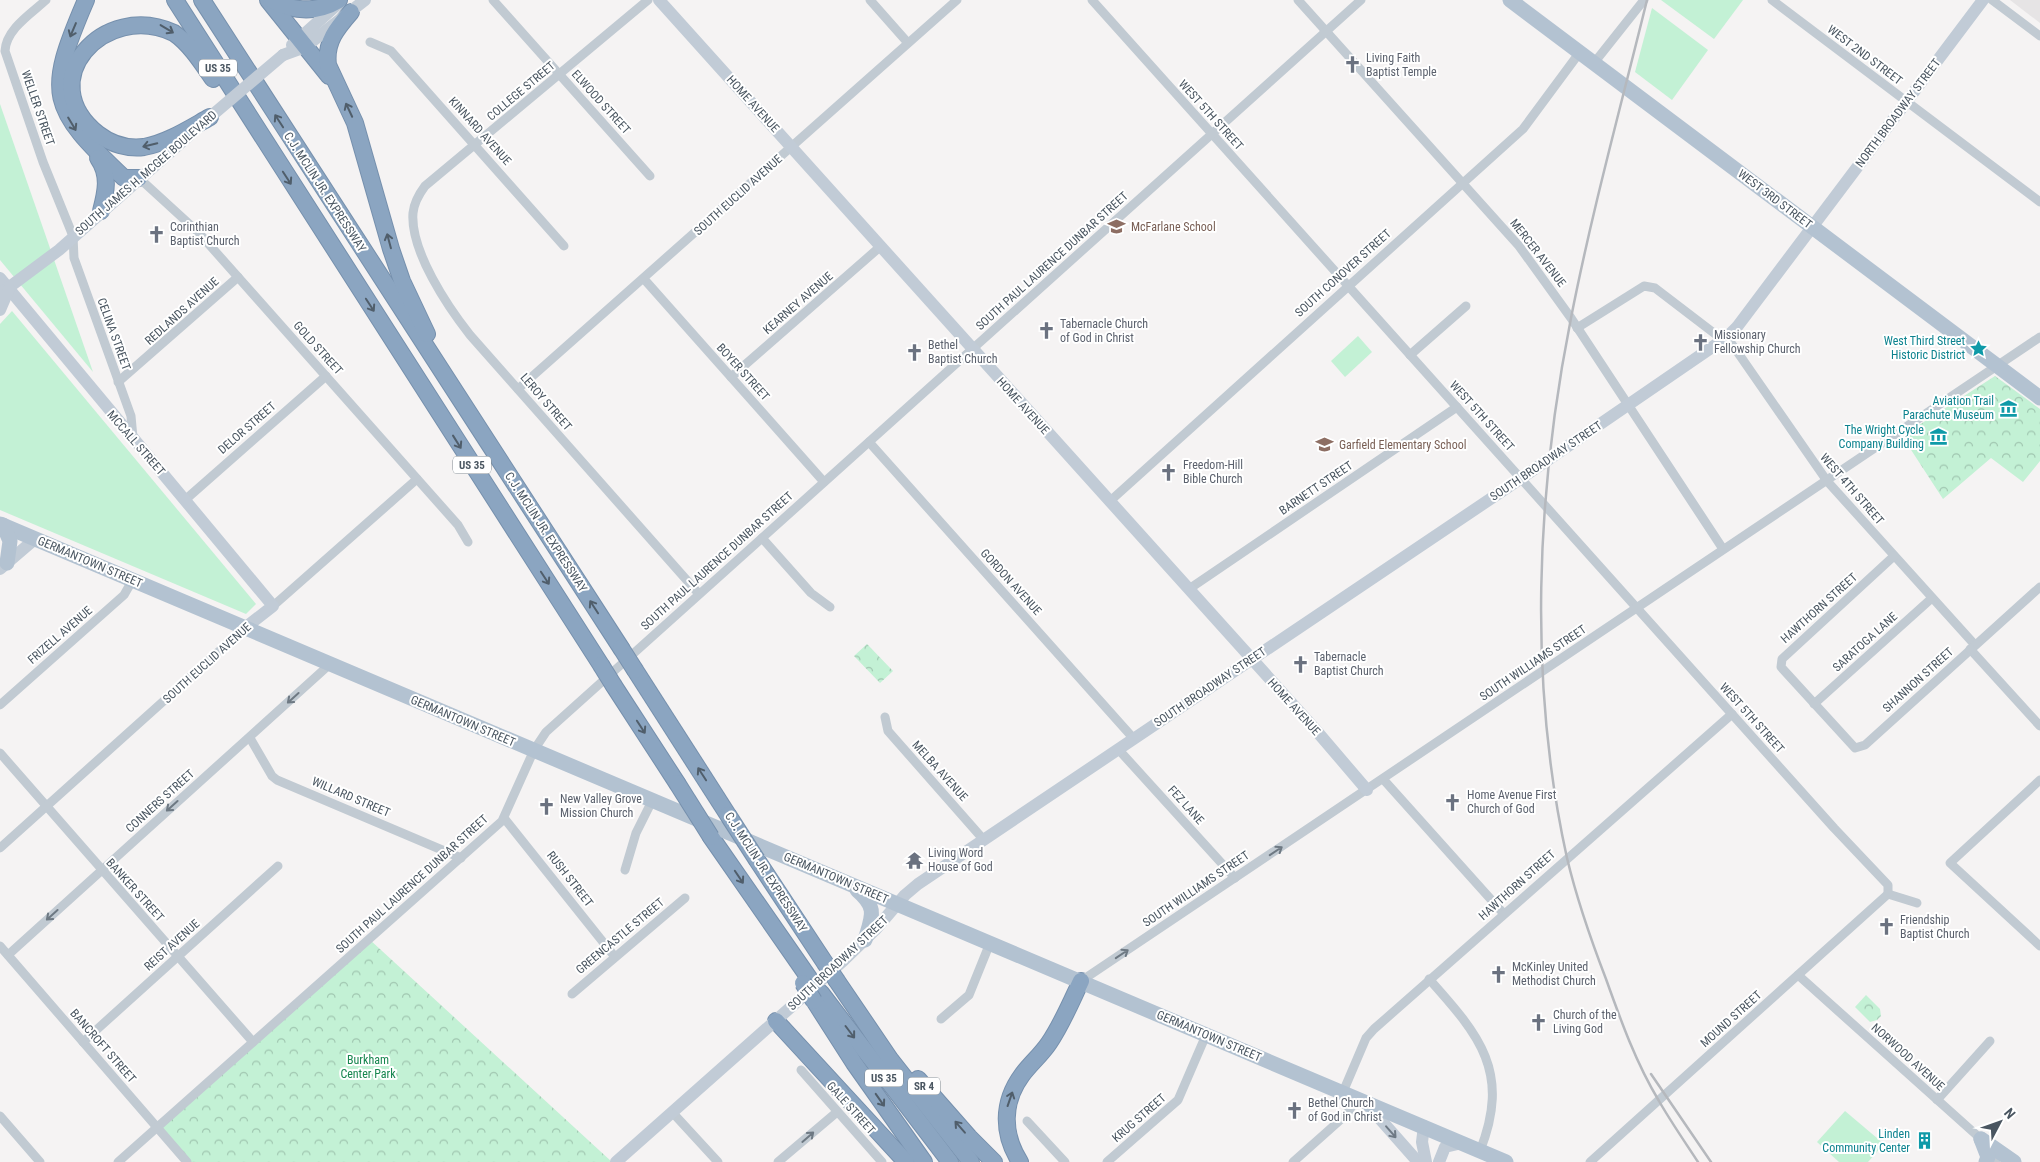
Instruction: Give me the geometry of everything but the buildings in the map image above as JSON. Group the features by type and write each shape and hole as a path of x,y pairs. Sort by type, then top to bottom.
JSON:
{"highway":[{"path":"86,0 62,58 59,86 64,110 70,122 102,163 106,180 101,211"},
{"name":"C.J. MCLIN JR. EXPRESSWAY","path":"175,0 600,665 817,997"},
{"name":"C.J. MCLIN JR. EXPRESSWAY","path":"202,0 392,296 440,366 757,860 856,1008"},
{"path":"270,0 286,7 311,10 344,4 338,27 329,44 328,65 361,139 391,249 402,281 440,366"},
{"path":"270,0 301,43 334,82"},
{"path":"140,178 83,119 74,100 72,81 76,58 86,42 100,29 117,21 144,19 162,25 182,40 261,137"},
{"path":"92,129 115,144 144,147 156,144 210,118"},
{"path":"91,148 124,178 140,178"},
{"path":"1020,1162 1009,1140 1007,1130 1006,1109 1010,1095 1023,1074 1056,1032 1081,981"},
{"path":"817,997 854,1064 924,1162"},
{"name":"US 35","path":"817,997 950,1162"},
{"name":"US 35","path":"856,1008 890,1058 971,1162"},
{"name":"SR 4","path":"856,1008 968,1137 994,1162"},
{"path":"776,1021 906,1162"}],"main road":[{"name":"WEST 3RD STREET","path":"1510,0 2040,398"},
{"name":"GERMANTOWN STREET","path":"1,525 1506,1162"},
{"path":"1,525 10,541 4,566"},
{"path":"854,887 866,897 872,907 872,916 865,940"},
{"path":"1981,1139 1988,1157 1986,1162"},
{"path":"1981,1139 2014,1162"}],"street":[{"name":"WELLER STREET","path":"46,0 11,33 6,42 5,51 43,162 74,236"},
{"name":"SOUTH JAMES H. MCGEE BOULEVARD","path":"0,310 4,291 59,250 101,211 283,55 301,43 344,4 365,0"},
{"name":"ELWOOD STREET","path":"493,0 650,176"},
{"name":"COLLEGE STREET","path":"414,204 426,186 648,0"},
{"name":"HOME AVENUE","path":"659,0 1252,659 1367,790"},
{"path":"870,0 908,43"},
{"name":"SOUTH EUCLID AVENUE","path":"518,389 956,0"},
{"name":"WEST 5TH STREET","path":"1092,0 1636,609 1888,885 1888,894"},
{"name":"MERCER AVENUE","path":"1298,0 1520,246 1577,328 1723,549"},
{"name":"SOUTH PAUL LAURENCE DUNBAR STREET","path":"118,1162 504,818 534,750 546,732 1361,0"},
{"path":"1594,63 1644,0"},
{"name":"WEST 2ND STREET","path":"1772,0 2040,202"},
{"name":"NORTH BROADWAY STREET","path":"1812,227 1983,0"},
{"path":"1992,0 2040,36"},
{"name":"KINNARD AVENUE","path":"370,42 391,51 564,246"},
{"name":"SOUTH CONOVER STREET","path":"1109,502 1523,129 1580,52"},
{"name":"GOLD STREET","path":"140,178 198,232 458,525 468,542"},
{"name":"LEROY STREET","path":"414,204 413,224 421,251 440,294 470,335 699,594"},
{"name":"SOUTH BROADWAY STREET","path":"616,1162 865,940 899,904 910,889 1725,339 1812,227"},
{"name":"CELINA STREET","path":"74,236 74,258 131,416 133,440"},
{"name":"KEARNEY AVENUE","path":"731,377 881,246"},
{"name":"REDLANDS AVENUE","path":"118,382 238,277"},
{"name":"MCCALL STREET","path":"0,278 4,291 185,500 273,606"},
{"name":"BOYER STREET","path":"644,279 824,482"},
{"name":"WEST 4TH STREET","path":"1577,328 1644,286 1654,288 1725,339 1826,481 1932,598 2040,726"},
{"path":"1410,355 1466,306"},
{"name":"SOUTH WILLIAMS STREET","path":"1081,981 2040,337"},
{"name":"DELOR STREET","path":"185,500 326,376"},
{"name":"BARNETT STREET","path":"1189,589 1457,407"},
{"name":"GORDON AVENUE","path":"869,442 1134,739"},
{"name":"SOUTH EUCLID AVENUE","path":"0,848 416,479"},
{"path":"762,538 810,593 830,607"},
{"path":"4,566 35,539"},
{"name":"HAWTHORN STREET","path":"1814,704 1781,667 1782,658 1894,556"},
{"name":"FRIZELL AVENUE","path":"0,705 124,595 132,581"},
{"name":"SHANNON STREET","path":"1814,704 1850,745 1855,748 1862,747 2040,587"},
{"name":"SARATOGA LANE","path":"1814,704 1932,598"},
{"name":"CONNERS STREET","path":"8,955 329,665"},
{"name":"HAWTHORN STREET","path":"1343,1092 1366,1038 1374,1028 1732,714"},
{"name":"MELBA AVENUE","path":"885,717 888,731 983,839"},
{"name":"WILLARD STREET","path":"250,738 272,776 277,780 461,858"},
{"name":"FEZ LANE","path":"1118,749 1236,878"},
{"name":"BANKER STREET","path":"0,752 253,1042"},
{"path":"1383,779 1504,914"},
{"path":"2040,780 1951,860 1951,866 2040,946"},
{"path":"625,870 636,833 653,800"},
{"name":"RUSH STREET","path":"504,818 615,957"},
{"name":"REIST AVENUE","path":"83,1042 278,866"},
{"path":"1888,894 1917,903"},
{"name":"MOUND STREET","path":"1590,1162 1888,894"},
{"name":"GREENCASTLE STREET","path":"572,994 685,898"},
{"path":"941,1020 969,994 990,943"},
{"name":"BANCROFT STREET","path":"0,946 187,1162"},
{"name":"NORWOOD AVENUE","path":"1798,975 1981,1139 1996,1162"},
{"path":"1429,980 1466,1020 1476,1034 1488,1064 1492,1112 1480,1151"},
{"name":"KRUG STREET","path":"1108,1162 1178,1100 1206,1035"},
{"path":"1938,1100 1990,1041"},
{"name":"GALE STREET","path":"801,1070 882,1162"},
{"path":"1293,1162 1361,1100 1418,1162"},
{"path":"672,1112 718,1162"},
{"path":"778,1162 837,1112"},
{"path":"0,1116 40,1162"},
{"path":"1027,1121 1065,1162"},
{"path":"1424,1126 1422,1142 1426,1162"},
{"path":"1439,1162 1446,1147 1462,1144"}],"shaded area":[{"path":"2010,0 2040,0 2040,23"}],"green space":[{"path":"1661,0 1743,0 1714,39"},
{"path":"1652,8 1708,50 1672,100 1635,72"},
{"path":"0,104 93,372 0,260"},
{"path":"12,311 256,604 246,614 0,510 0,324"},
{"path":"1358,336 1372,352 1345,377 1331,361"},
{"path":"1995,376 2040,409 2040,461 2023,482 1991,458 1943,499 1902,436"},
{"path":"867,644 893,671 880,683 854,656"},
{"name":"Burkham Center Park","path":"369,939 612,1162 187,1162 157,1128"},
{"path":"1866,995 1880,1009 1881,1016 1877,1020 1870,1022 1855,1007"},
{"path":"1845,1111 1884,1144 1868,1162 1839,1162 1817,1142"}],"railway":[{"path":"1647,0 1588,238 1559,385 1550,452 1544,520 1541,588 1542,656 1546,724 1555,791 1567,858 1580,904 1595,950 1636,1057 1651,1087 1698,1162"},
{"path":"1651,1074 1711,1162"}],"place":[{"name":"Living Faith Baptist Temple","path":"1352,65"},
{"name":"McFarlane School","path":"1117,227"},
{"name":"Corinthian Baptist Church","path":"156,234"},
{"name":"Tabernacle Church of God in Christ","path":"1046,331"},
{"name":"Missionary Fellowship Church","path":"1700,342"},
{"name":"West Third Street Historic District","path":"1979,348"},
{"name":"Bethel Baptist Church","path":"914,352"},
{"name":"Aviation Trail Parachute Museum","path":"2008,408"},
{"name":"The Wright Cycle Company Building","path":"1938,437"},
{"name":"Garfield Elementary School","path":"1325,445"},
{"name":"Freedom-Hill Bible Church","path":"1169,472"},
{"name":"Tabernacle Baptist Church","path":"1300,664"},
{"name":"Home Avenue First Church of God","path":"1453,802"},
{"name":"New Valley Grove Mission Church","path":"546,806"},
{"name":"Living Word House of God","path":"914,860"},
{"name":"Friendship Baptist Church","path":"1886,927"},
{"name":"McKinley United Methodist Church","path":"1498,974"},
{"name":"Church of the Living God","path":"1539,1022"},
{"name":"Bethel Church of God in Christ","path":"1294,1110"},
{"name":"Linden Community Center","path":"1924,1141"}]}
